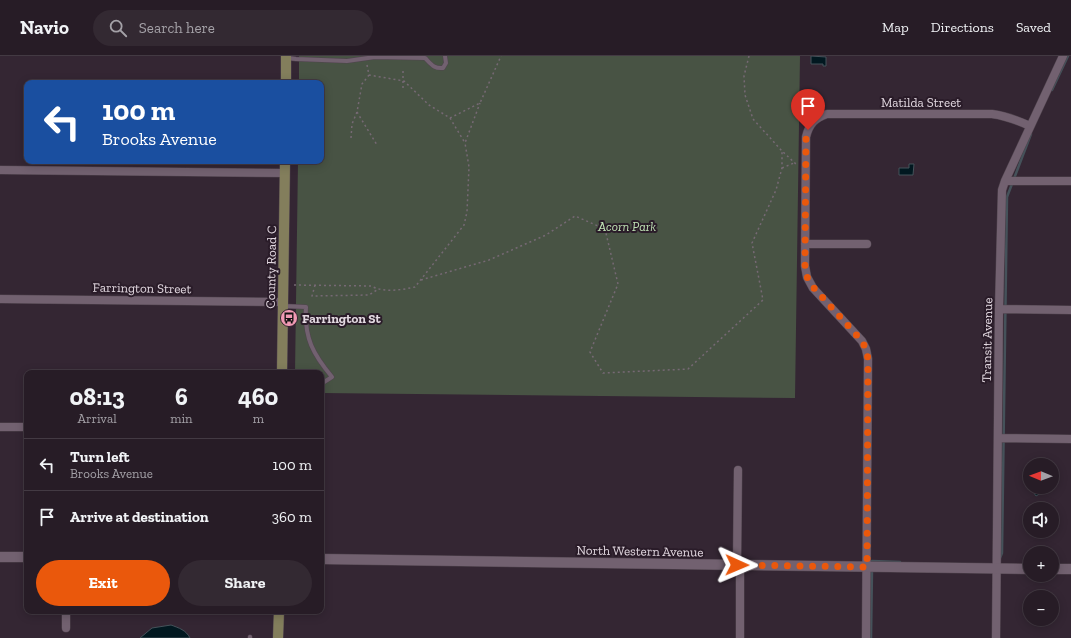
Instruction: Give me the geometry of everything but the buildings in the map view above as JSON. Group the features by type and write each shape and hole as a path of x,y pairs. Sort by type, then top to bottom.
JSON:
{"main road":[{"path":"286,57 286,80"},
{"name":"County Road C","path":"282,370 285,164"},
{"path":"278,638 279,614"}],"street":[{"name":"Transit Avenue","path":"996,638 999,309 1002,190 1063,56"},
{"name":"Matilda Street","path":"806,173 806,137 808,130 812,122 819,116 827,114 992,114 1014,118 1030,126"},
{"path":"0,170 285,173"},
{"path":"806,173 805,266 807,277 814,288 862,341 866,349 868,359 866,638"},
{"path":"1005,181 1071,181"},
{"path":"805,244 867,244"},
{"name":"Farrington Street","path":"0,299 283,304"},
{"path":"999,309 1071,310"},
{"path":"0,427 24,427"},
{"path":"998,438 1071,439"},
{"path":"738,470 740,638"},
{"path":"0,557 24,557"},
{"name":"North Western Avenue","path":"324,559 1023,569"},
{"path":"1059,569 1071,569"},
{"path":"66,614 66,628"}],"lane":[{"path":"286,57 296,59 339,61 375,57 426,57 433,67 443,68 446,63 446,56"},
{"path":"283,304 306,307 305,322 307,334 319,361 332,377 324,382"}],"path":[{"path":"465,143 480,103 501,56"},
{"path":"749,56 744,76 745,95 753,119 782,151 806,173"},
{"path":"365,59 369,76"},
{"path":"403,71 404,91"},
{"path":"315,285 312,296 369,295 377,290 398,290 415,287 464,225 467,212 469,167 465,143 450,118 429,105 404,81 369,76"},
{"path":"351,138 352,124 358,112 362,84 369,76"},
{"path":"450,118 480,103"},
{"path":"358,112 377,145"},
{"path":"421,280 489,260 546,235 575,216 605,229 618,284 590,352 603,373 688,369 763,300 752,243 776,190 782,168 782,151"},
{"path":"782,168 794,163"},
{"path":"294,285 371,286 377,290"}],"green space":[{"name":"Acorn Park","path":"299,56 800,56 795,398 324,393 324,370 295,370 298,164 324,164 324,80 299,80"}],"water":[{"path":"811,56 826,57 826,66 823,66 823,64 811,64"},
{"path":"909,164 914,164 913,175 899,175 899,168 909,168"},
{"path":"171,625 184,631 190,638 140,638 152,628"}],"waterway":[{"path":"1052,90 1068,56"},
{"path":"1000,558 1002,553 1007,197 1031,134"},
{"path":"872,565 872,561 900,562"},
{"path":"871,638 872,570"}],"place":[{"name":"Farrington St","path":"289,318"}],"route":[{"path":"737,565 867,567 869,366 866,349 862,341 814,288 807,277 805,255 806,137 808,130"}]}
